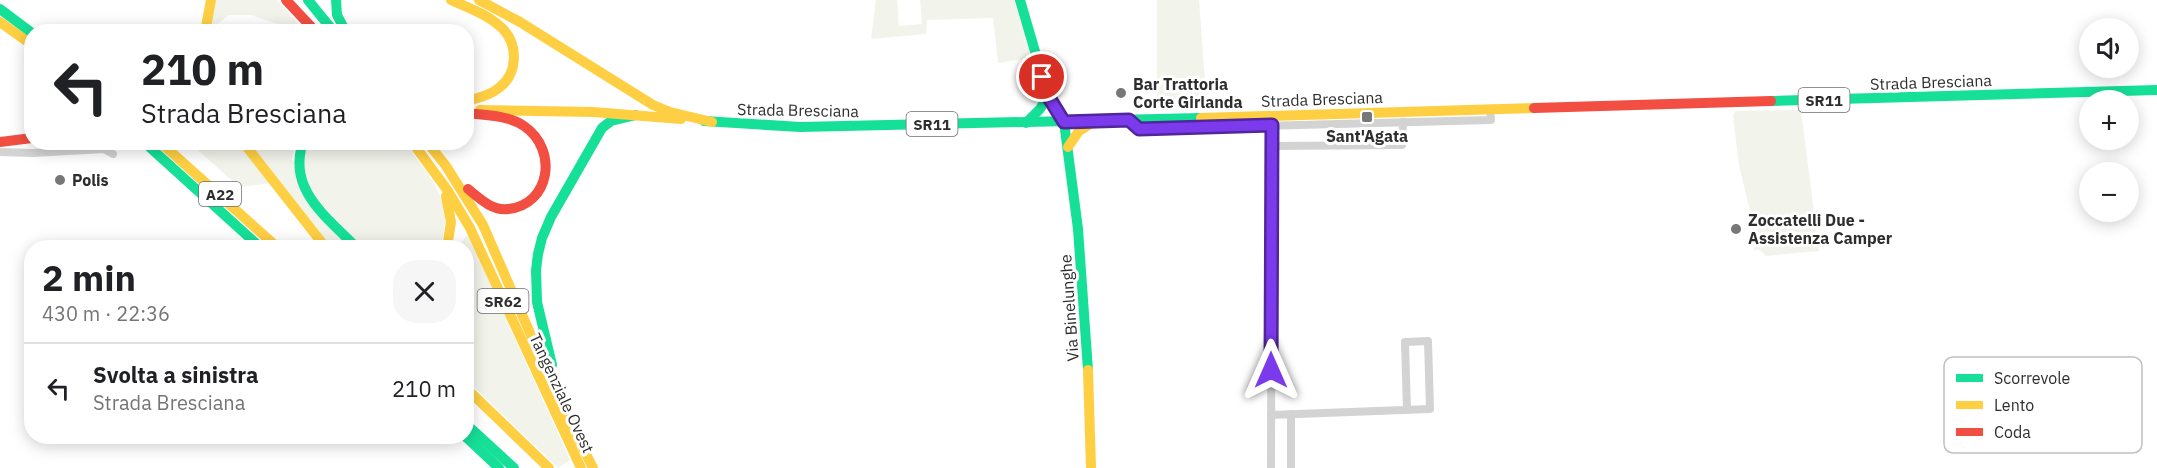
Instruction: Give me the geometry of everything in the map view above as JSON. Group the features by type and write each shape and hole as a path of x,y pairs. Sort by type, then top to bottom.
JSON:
{"main road":[{"path":"198,24 202,0"},
{"path":"206,24 211,0"},
{"path":"286,0 310,24"},
{"path":"293,0 312,24"},
{"path":"308,0 328,24"},
{"path":"336,0 338,15 342,24"},
{"path":"451,0 496,23 507,33 514,47 513,66 506,82 490,93 474,98"},
{"path":"479,0 520,22 653,105 712,122"},
{"path":"1020,0 1048,96 1064,122"},
{"path":"0,9 24,27"},
{"path":"0,22 24,39"},
{"name":"Strada Bresciana","path":"474,111 558,110 800,127 1096,120 1129,120 1156,124 1272,121 1490,109 2157,90"},
{"path":"1026,123 1040,109 1048,96"},
{"path":"434,150 486,206 506,211 528,202 541,188 546,178 546,158 541,143 530,130 517,123 474,112"},
{"path":"560,402 558,384 538,310 535,273 542,237 550,218 602,128 611,121 636,115"},
{"path":"1068,147 1079,131 1096,120"},
{"name":"Via Binelunghe","path":"1064,122 1078,229 1086,325 1091,468"},
{"path":"0,142 24,139"},
{"name":"A22","path":"153,150 252,240"},
{"name":"A22","path":"169,150 269,240"},
{"path":"250,150 320,240"},
{"path":"300,150 296,160 301,182 315,202 350,240"},
{"path":"416,150 449,204 451,228 449,240"},
{"name":"Tangenziale Ovest","path":"417,150 448,191 470,228 581,468"},
{"name":"Tangenziale Ovest","path":"433,150 483,225 560,402 593,468"},
{"path":"474,396 549,468"},
{"path":"474,431 514,468"},
{"path":"474,444 499,468"}],"street":[{"name":"Strada Bresciana","path":"1272,121 1491,120 1490,109"},
{"path":"1271,468 1272,121"},
{"name":"Strada Bresciana","path":"1272,146 1402,145 1402,122"},
{"path":"0,152 33,153 76,150"},
{"path":"107,150 113,154"},
{"path":"1271,415 1291,414 1407,410 1430,409 1428,340 1405,342 1407,410"},
{"path":"1291,414 1291,468"}],"shaded area":[{"path":"215,0 277,0 299,24 277,24 251,15 229,15 218,24 211,24"},
{"path":"876,0 897,0 899,26 922,24 920,0 1014,0 1031,58 998,63 993,18 927,20 926,34 871,39"},
{"path":"1157,0 1199,0 1207,107 1157,108"},
{"path":"1801,110 1819,251 1766,256 1760,250 1754,250 1752,219 1739,166 1733,116 1735,111"},
{"path":"198,150 246,150 272,183 239,187"},
{"path":"255,150 294,150 292,159 345,240 326,240"},
{"path":"302,150 410,150 431,179 443,203 445,216 442,240 356,240 310,191"},
{"path":"474,248 570,460 558,468 474,387"}],"traffic: fast":[{"path":"308,0 328,24"},
{"path":"336,0 337,15 342,24"},
{"path":"1020,0 1048,96 1064,122 1078,229 1088,370"},
{"path":"0,9 24,27"},
{"path":"1771,101 2157,90"},
{"path":"1026,123 1040,109 1048,96"},
{"path":"552,365 537,302 536,270 542,238 551,217 602,128 611,121 636,115"},
{"path":"704,121 800,127 1201,118"},
{"path":"153,150 252,240"},
{"path":"301,150 300,174 305,188 323,213 349,240"},
{"path":"474,431 514,468"},
{"path":"474,444 499,468"}],"traffic: slow":[{"path":"206,24 211,0"},
{"path":"451,0 479,12 497,24 508,36 513,51 513,67 506,81 493,92 474,99"},
{"path":"479,0 520,22 653,105 670,112 712,122"},
{"path":"0,22 24,39"},
{"path":"1201,118 1534,108"},
{"path":"480,110 593,112 681,119"},
{"path":"1068,147 1079,131 1095,121"},
{"path":"169,150 269,240"},
{"path":"249,150 320,240"},
{"path":"418,150 448,191 470,228 581,468"},
{"path":"433,150 483,225 560,402 593,468"},
{"path":"446,196 451,222 448,240"},
{"path":"1088,370 1091,468"},
{"path":"474,396 549,468"}],"traffic: jam":[{"path":"286,0 308,24"},
{"path":"1534,108 1771,101"},
{"path":"468,189 486,203 497,208 508,209 522,205 533,198 541,187 545,175 542,149 535,136 524,126 504,118 474,114"},
{"path":"0,142 24,139"}],"place":[{"name":"Bar Trattoria Corte Girlanda","path":"1121,93"},
{"name":"Sant'Agata","path":"1367,117"},
{"name":"Polis","path":"60,180"},
{"name":"Zoccatelli Due - Assistenza Camper","path":"1736,229"}],"route":[{"path":"1042,77 1048,96 1064,122 1129,120 1139,129 1272,125 1271,370"}]}
